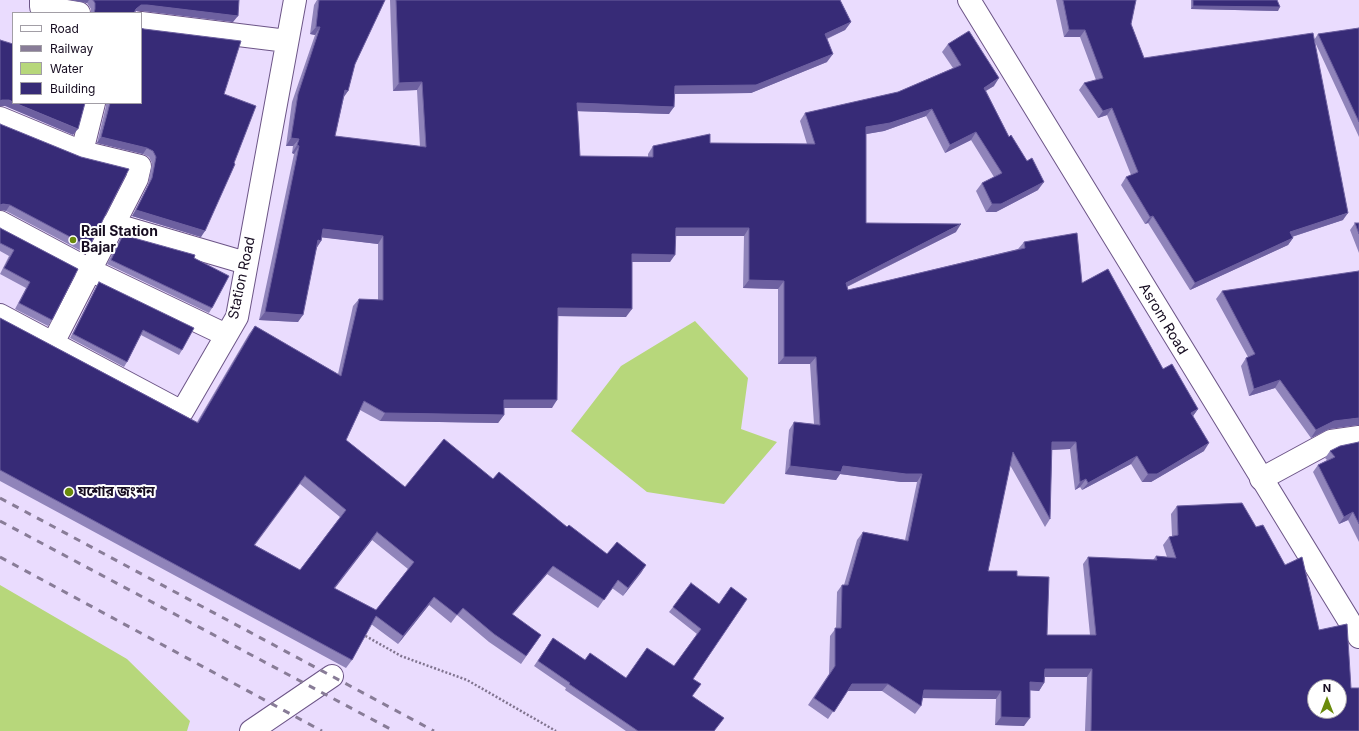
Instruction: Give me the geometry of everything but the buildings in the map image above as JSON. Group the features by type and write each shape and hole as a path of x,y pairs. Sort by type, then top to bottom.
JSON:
{"street":[{"path":"41,0 41,7 73,12"},
{"name":"Station Road","path":"0,315 182,412 237,317 294,0"},
{"name":"Asrom Road","path":"969,0 1359,637"},
{"path":"142,23 287,41"},
{"path":"82,152 94,104"},
{"path":"0,118 82,152 140,166 136,179 53,343"},
{"path":"0,222 90,270 226,335"},
{"path":"113,224 246,263"},
{"path":"1261,479 1331,441 1359,437"},
{"path":"251,731 332,676"}],"path":[{"path":"361,633 401,656 467,680 556,731"}],"water":[{"path":"695,321 748,378 741,429 777,442 724,504 647,492 571,431 621,366"},
{"path":"0,585 127,659 190,721 187,731 0,731"}],"railway":[{"path":"0,498 434,731"},
{"path":"0,521 394,731"},
{"path":"0,557 322,731"}],"place":[{"name":"Rail Station Bajar","path":"73,240"},
{"name":"যশোর জংশন","path":"69,492"}]}
